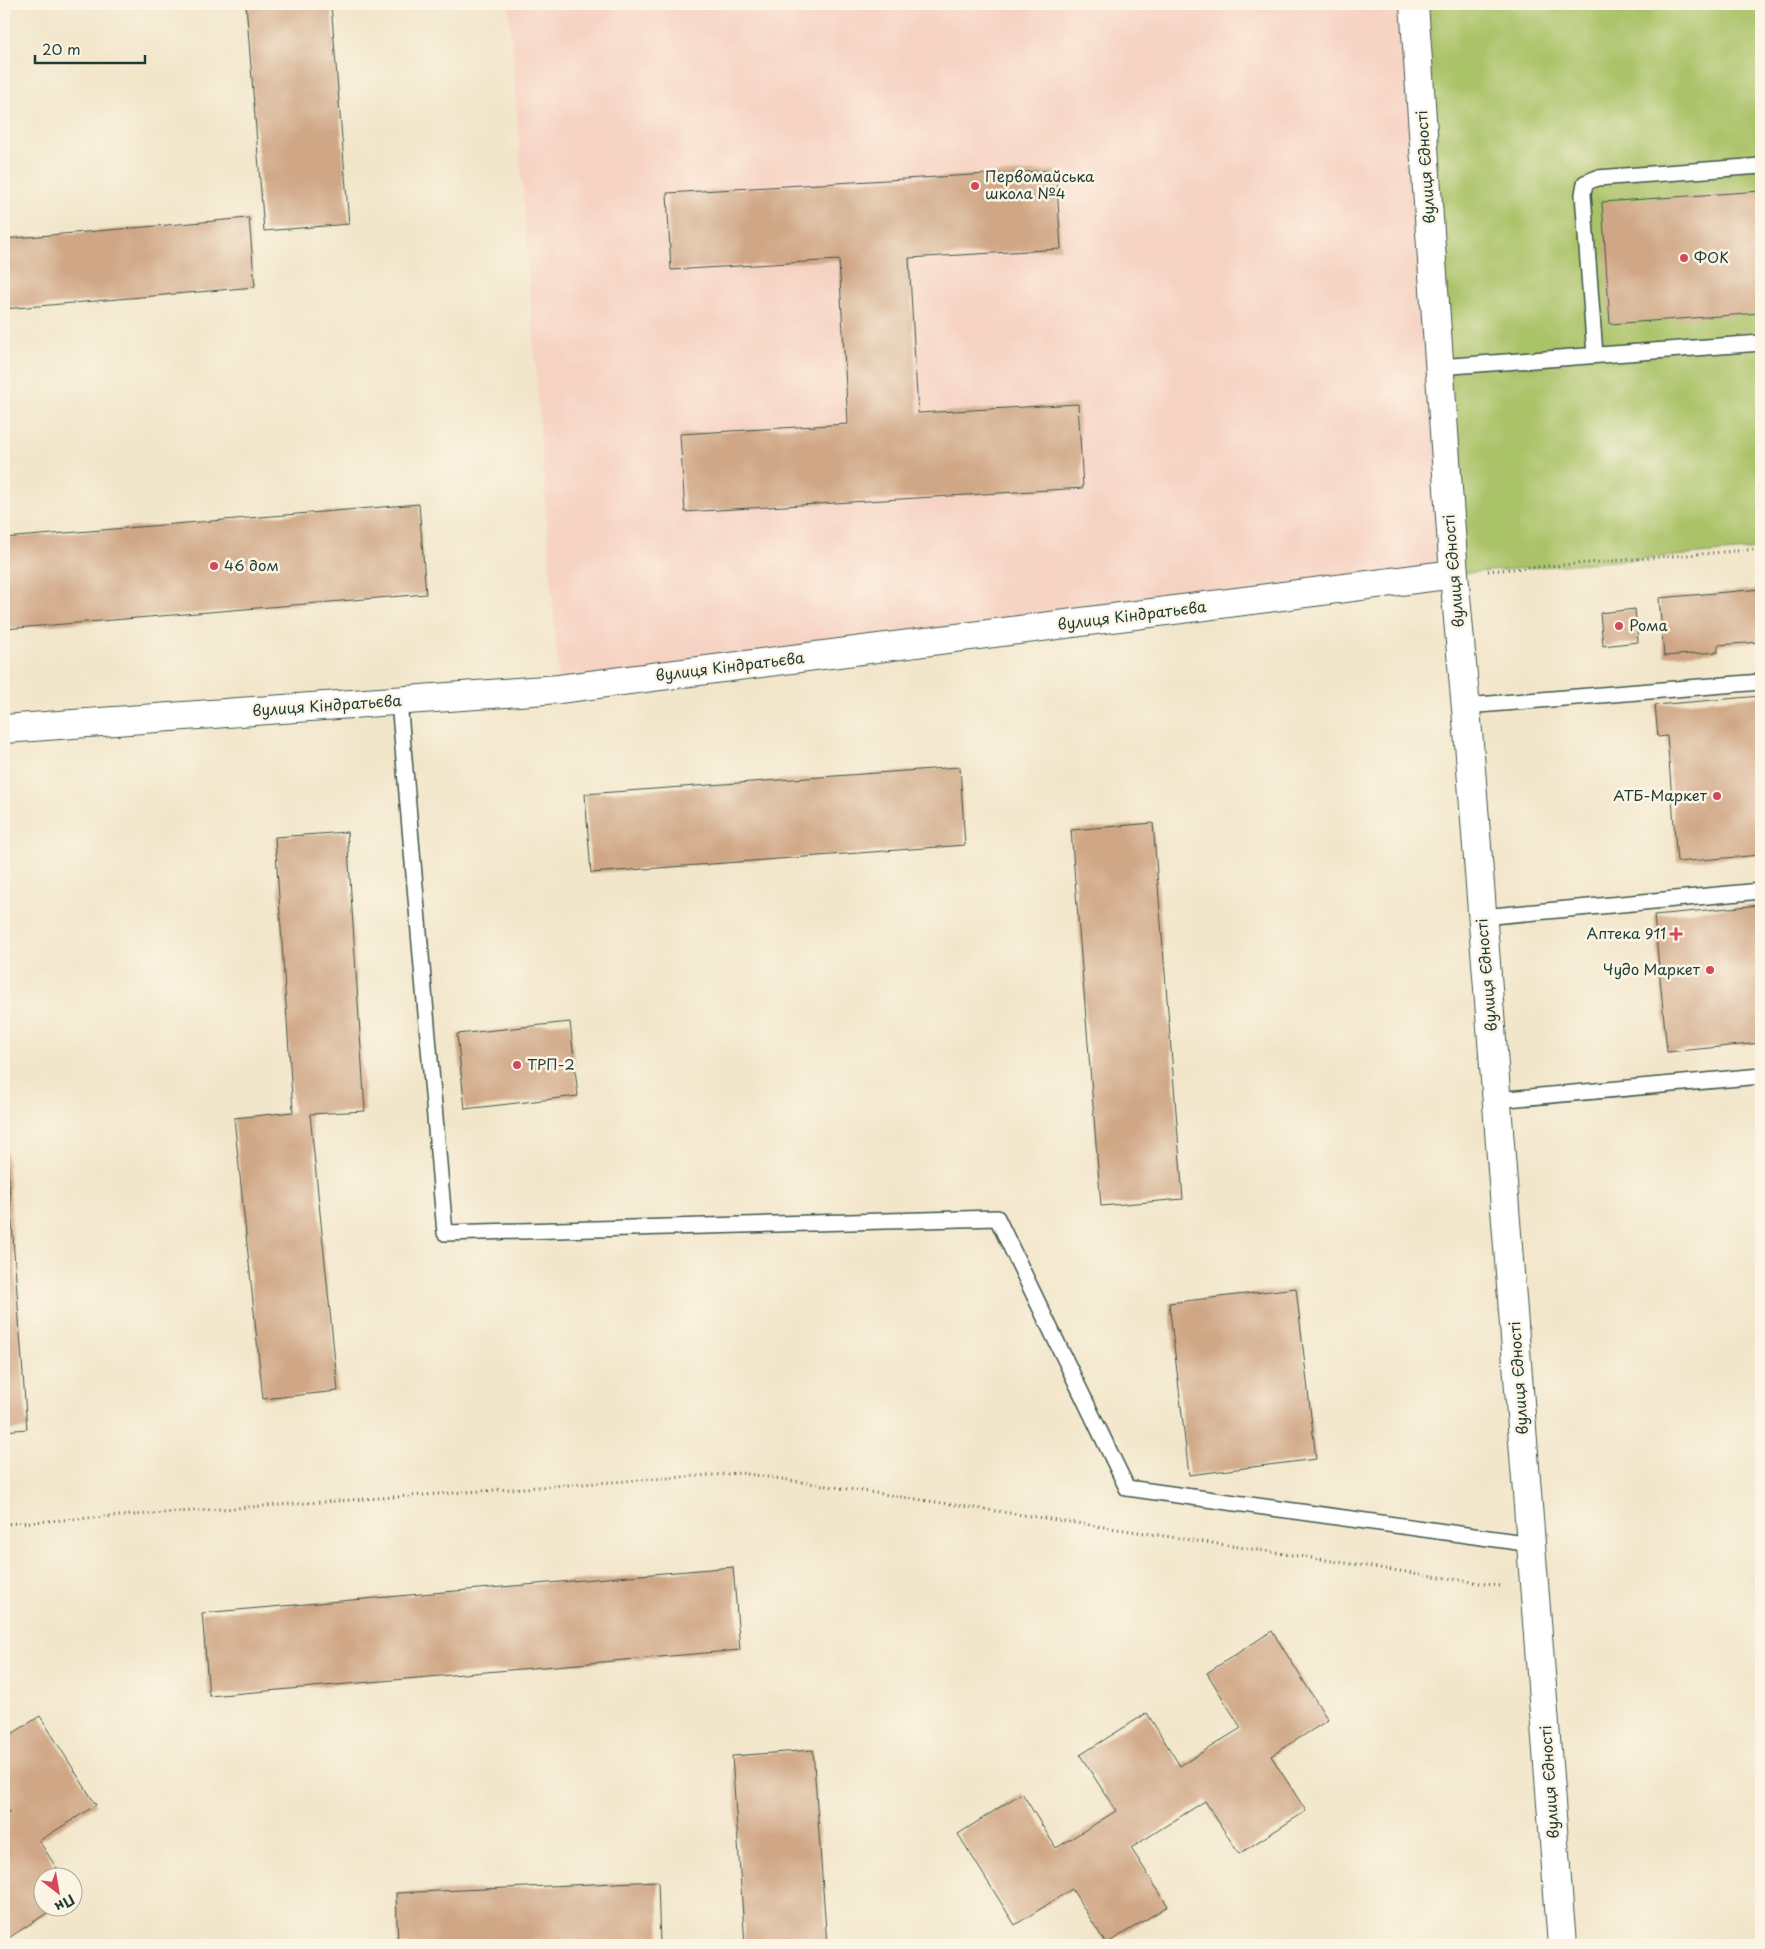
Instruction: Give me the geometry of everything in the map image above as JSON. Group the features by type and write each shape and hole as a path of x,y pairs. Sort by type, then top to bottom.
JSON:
{"street":[{"name":"вулиця Єдності","path":"1414,4 1454,574 1536,1591 1562,1945"},
{"name":"вулиця Кіндратьєва","path":"4,730 558,689 1454,574"}],"lane":[{"path":"1594,355 1583,194 1585,183 1597,178 1761,166"},
{"path":"1439,367 1761,343"},
{"path":"1466,706 1761,682"},
{"path":"399,701 445,1233 997,1218 1127,1488 1532,1544"},
{"path":"1482,917 1761,891"},
{"path":"1497,1100 1761,1076"}],"path":[{"path":"1454,574 1761,549"},
{"path":"4,1524 740,1473 1536,1591"}],"shaded area":[{"name":"Первомайська школа №4","path":"509,4 1414,4 1454,574 559,689"}],"green space":[{"path":"1414,4 1761,4 1761,549 1454,574"}],"building":[{"path":"246,4 331,4 349,224 264,231"},
{"path":"1056,170 1061,249 909,258 918,413 1078,404 1083,488 685,512 680,434 848,424 839,260 671,270 667,193"},
{"name":"ФОК","path":"1761,191 1761,313 1610,324 1602,202"},
{"path":"249,218 255,287 4,309 4,239"},
{"name":"46 дом","path":"419,504 426,594 4,629 4,538"},
{"path":"1761,589 1761,642 1718,645 1718,652 1664,656 1659,598"},
{"path":"1635,609 1638,642 1603,646 1600,613"},
{"name":"АТБ-Маркет","path":"1761,696 1761,855 1677,862 1667,736 1658,737 1655,705"},
{"path":"960,767 965,845 591,873 585,794"},
{"path":"1153,823 1183,1199 1101,1206 1071,830"},
{"path":"347,832 365,1111 310,1114 338,1391 263,1399 234,1118 293,1112 275,837"},
{"name":"Чудо Маркет","path":"1761,905 1761,1043 1667,1052 1654,915"},
{"name":"ТРП-2","path":"570,1022 578,1096 465,1109 457,1034"},
{"path":"4,1128 27,1429 4,1431"},
{"path":"1296,1288 1316,1459 1189,1475 1169,1303"},
{"path":"733,1567 740,1650 209,1696 202,1613"},
{"path":"1272,1631 1328,1720 1271,1756 1306,1811 1239,1854 1205,1801 1131,1848 1168,1906 1106,1944 1072,1889 1015,1925 958,1834 1022,1793 1056,1848 1116,1811 1080,1755 1147,1713 1180,1766 1241,1728 1207,1673"},
{"path":"40,1716 96,1805 39,1841 55,1866 32,1866 32,1916 43,1916 7,1939 4,1933 4,1815 9,1812 4,1803 4,1739"},
{"path":"813,1750 827,1945 745,1945 732,1756"},
{"path":"658,1881 660,1945 398,1945 396,1893"}],"place":[{"name":"Первомайська школа №4","path":"975,186"},
{"name":"ФОК","path":"1684,258"},
{"name":"46 дом","path":"214,566"},
{"name":"Рома","path":"1619,626"},
{"name":"АТБ-Маркет","path":"1717,796"},
{"name":"Аптека 911","path":"1676,934"},
{"name":"Чудо Маркет","path":"1710,970"},
{"name":"ТРП-2","path":"517,1065"}]}
